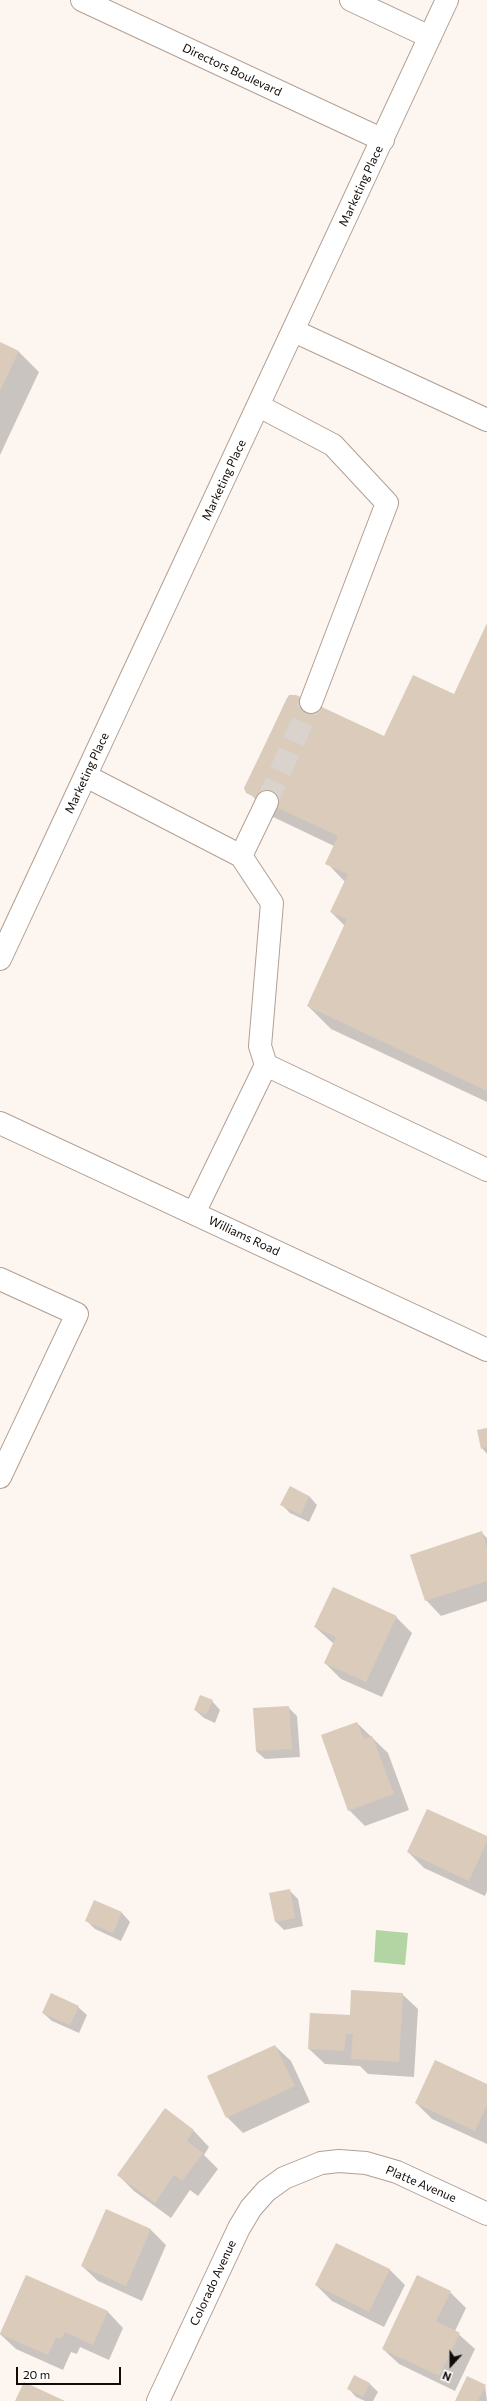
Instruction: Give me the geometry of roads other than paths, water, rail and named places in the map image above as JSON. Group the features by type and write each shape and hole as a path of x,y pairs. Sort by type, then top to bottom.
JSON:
{"street":[{"name":"Directors Boulevard","path":"82,0 383,140"},
{"path":"351,0 430,37"},
{"name":"Marketing Place","path":"0,959 448,0"},
{"path":"294,330 487,420"},
{"path":"259,406 333,445 387,503 311,702"},
{"path":"86,776 241,856 272,903 260,1046 266,1065 194,1213"},
{"path":"241,856 267,802"},
{"path":"266,1065 487,1170"},
{"name":"Williams Road","path":"0,1123 487,1350"},
{"path":"0,1280 77,1314 0,1477"},
{"name":"Platte Avenue","path":"284,2178 322,2163 339,2161 366,2163 396,2172 487,2214"},
{"name":"Colorado Avenue","path":"158,2401 239,2228 251,2208 266,2191 284,2178"}],"tunnel":[{"path":"267,802 311,702"}]}
